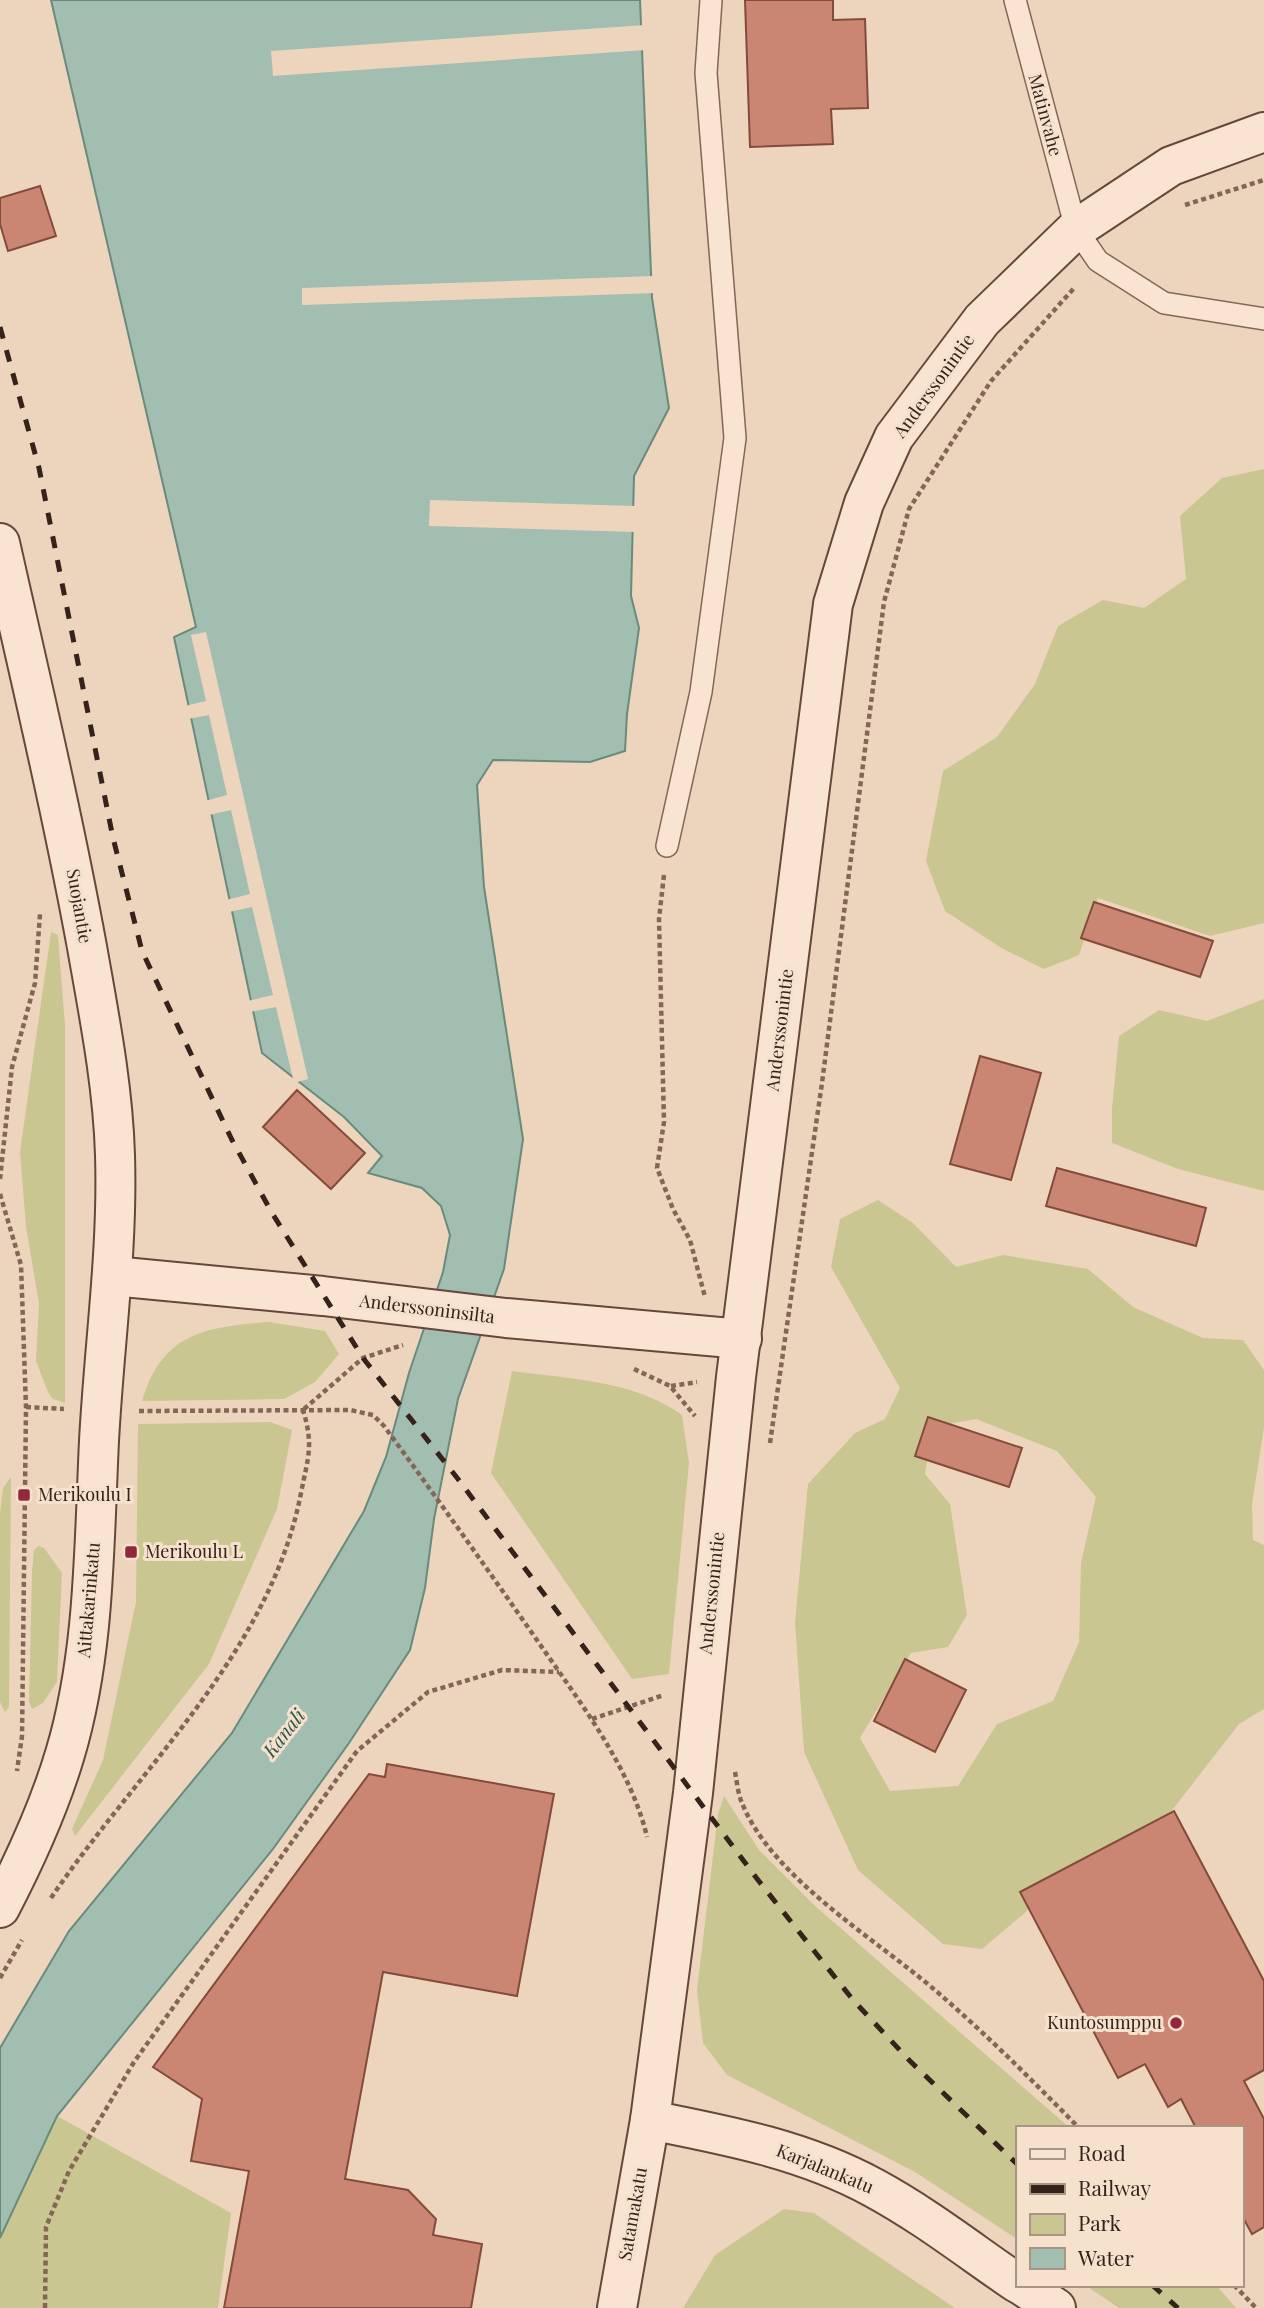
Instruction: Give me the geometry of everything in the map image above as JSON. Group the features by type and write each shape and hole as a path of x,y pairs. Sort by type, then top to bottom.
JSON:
{"main road":[{"name":"Anderssonintie","path":"650,2120 693,1793 729,1338 833,604 864,503 894,438 982,320 1076,229 1171,166 1264,132"},
{"name":"Suojantie","path":"0,543 72,862 98,1012 115,1153 113,1276"},
{"name":"Anderssoninsilta","path":"113,1276 412,1326 506,1318 729,1338"},
{"name":"Aittakarinkatu","path":"15,1919 36,1839 66,1752 81,1683 94,1546 101,1411 113,1276"},
{"name":"Karjalankatu","path":"650,2120 731,2136 796,2154 874,2188 1016,2282"},
{"name":"Satamakatu","path":"617,2308 650,2120"},
{"name":"Karjalankatu","path":"1024,2287 1056,2308"}],"lane":[{"path":"667,846 701,692 735,438 706,73 711,0"},
{"name":"Matinvahe","path":"1015,0 1076,229 1098,261"},
{"path":"1098,261 1164,303 1264,319"}],"path":[{"path":"1174,208 1264,180"},
{"path":"770,1445 822,1083 884,603 909,509 991,381 1098,261"},
{"path":"667,846 659,919 664,1122 657,1168 673,1209 690,1240 729,1338"},
{"path":"0,1179 12,1067 35,983 40,913"},
{"path":"0,1194 21,1265 26,1407 22,1736 15,1782"},
{"path":"303,1410 363,1358 412,1326"},
{"path":"622,1363 670,1386 695,1417 696,1430"},
{"path":"26,1407 101,1411 350,1410 373,1416 384,1426 448,1512 592,1719 642,1814 649,1848"},
{"path":"44,1908 80,1855 220,1676 274,1580 296,1520 312,1438 303,1410"},
{"path":"45,2308 46,2227 69,2171 134,2062 357,1751 428,1692 502,1670 559,1672"},
{"path":"592,1719 671,1692 701,1694"},
{"path":"735,1769 741,1802 763,1840 798,1878 935,1990 1017,2065 1077,2126"},
{"path":"0,1978 15,1919"},
{"path":"1236,2287 1256,2308"}],"green space":[{"path":"1264,469 1264,923 1210,936 1098,898 1079,955 1044,969 1003,949 945,911 926,861 943,771 997,737 1035,684 1058,626 1103,600 1144,608 1186,579 1180,516 1222,478"},
{"path":"51,932 58,935 65,1026 65,1403 53,1399 48,1392 36,1361 39,1304 26,1227 20,1152"},
{"path":"1264,999 1264,1191 1178,1169 1112,1143 1112,1108 1119,1036 1159,1010 1207,1021"},
{"path":"878,1200 913,1223 956,1267 1003,1255 1088,1269 1133,1307 1203,1338 1243,1340 1264,1370 1264,1427 1252,1505 1253,1540 1264,1545 1264,1709 1239,1724 1166,1818 1034,1887 1027,1911 982,1949 943,1944 858,1870 804,1752 795,1622 808,1484 855,1433 885,1419 900,1388 831,1267 840,1219","holes":["976,1419 1057,1451 1096,1497 1081,1563 1079,1642 1053,1701 997,1724 958,1786 890,1791 860,1738 911,1653 948,1647 967,1615 950,1504 925,1474 933,1427"]},
{"path":"269,1322 325,1331 339,1354 315,1382 284,1399 142,1401 161,1361 174,1347 206,1331"},
{"path":"512,1371 578,1379 622,1388 663,1403 682,1415 689,1463 669,1674 632,1679 491,1473"},
{"path":"270,1422 292,1430 277,1509 209,1664 75,1836 72,1829 103,1760 136,1602 138,1424"},
{"path":"11,1477 9,1707 5,1712 0,1702 0,1513 3,1488"},
{"path":"39,1546 44,1548 62,1573 57,1682 43,1703 32,1709 29,1702 32,1571 34,1550"},
{"path":"724,1796 759,1850 814,1905 1068,2126 1016,2126 1016,2238 915,2172 727,2075 703,2043 697,1990 718,1814"},
{"path":"57,2116 231,2213 218,2308 0,2308 0,2238"},
{"path":"784,2209 814,2213 955,2308 683,2308 715,2255"},
{"path":"1088,2287 1218,2287 1236,2308 1119,2308"}],"water":[{"name":"Kanali","path":"51,0 640,0 652,298 669,408 634,476 631,596 639,628 627,714 625,751 590,762 493,760 477,785 484,887 523,1139 504,1269 458,1399 434,1519 425,1588 410,1650 349,1743 273,1849 57,2116 0,2238 0,2048 69,1931 232,1733 364,1511 386,1457 409,1373 443,1272 450,1235 441,1206 422,1188 368,1173 382,1156 344,1117 262,1053 174,637 196,627"}],"pier":[{"path":"645,25 646,50 273,76 271,51"},
{"path":"655,276 656,293 302,305 302,288"},
{"path":"430,500 636,506 636,532 429,526"},
{"path":"206,632 308,1079 294,1083 276,1007 250,1012 248,1001 273,995 252,907 229,912 226,900 250,894 231,810 209,815 205,801 227,795 209,715 188,719 185,706 206,701 191,635"}],"building":[{"path":"745,0 833,0 833,20 865,19 868,108 831,109 833,144 750,147"},
{"path":"40,186 56,236 8,251 0,224 0,198"},
{"path":"1094,902 1213,941 1200,977 1081,938"},
{"path":"980,1056 1041,1073 1011,1180 950,1164"},
{"path":"297,1090 365,1153 331,1189 263,1127"},
{"path":"1057,1168 1206,1208 1196,1246 1046,1206"},
{"path":"928,1417 1022,1448 1009,1487 915,1456"},
{"path":"905,1659 966,1690 935,1752 874,1721"},
{"path":"387,1764 554,1794 517,1996 383,1972 345,2179 408,2190 436,2219 433,2235 482,2244 471,2308 224,2308 249,2171 191,2161 202,2099 153,2067 369,1774 385,1777"},
{"name":"Kuntosumppu","path":"1174,1811 1264,1981 1264,2070 1244,2081 1264,2119 1264,2227 1252,2234 1243,2218 1243,2126 1195,2126 1181,2099 1168,2107 1145,2064 1118,2078 1020,1892"}],"railway":[{"path":"0,327 39,468 113,838 142,951 232,1140 272,1213 363,1358 458,1479 758,1880 853,2000 910,2061 1016,2163"},
{"path":"1154,2287 1178,2308"}],"place":[{"name":"Merikoulu I","path":"24,1495"},
{"name":"Merikoulu L","path":"131,1552"},
{"name":"Kuntosumppu","path":"1176,2023"}]}
